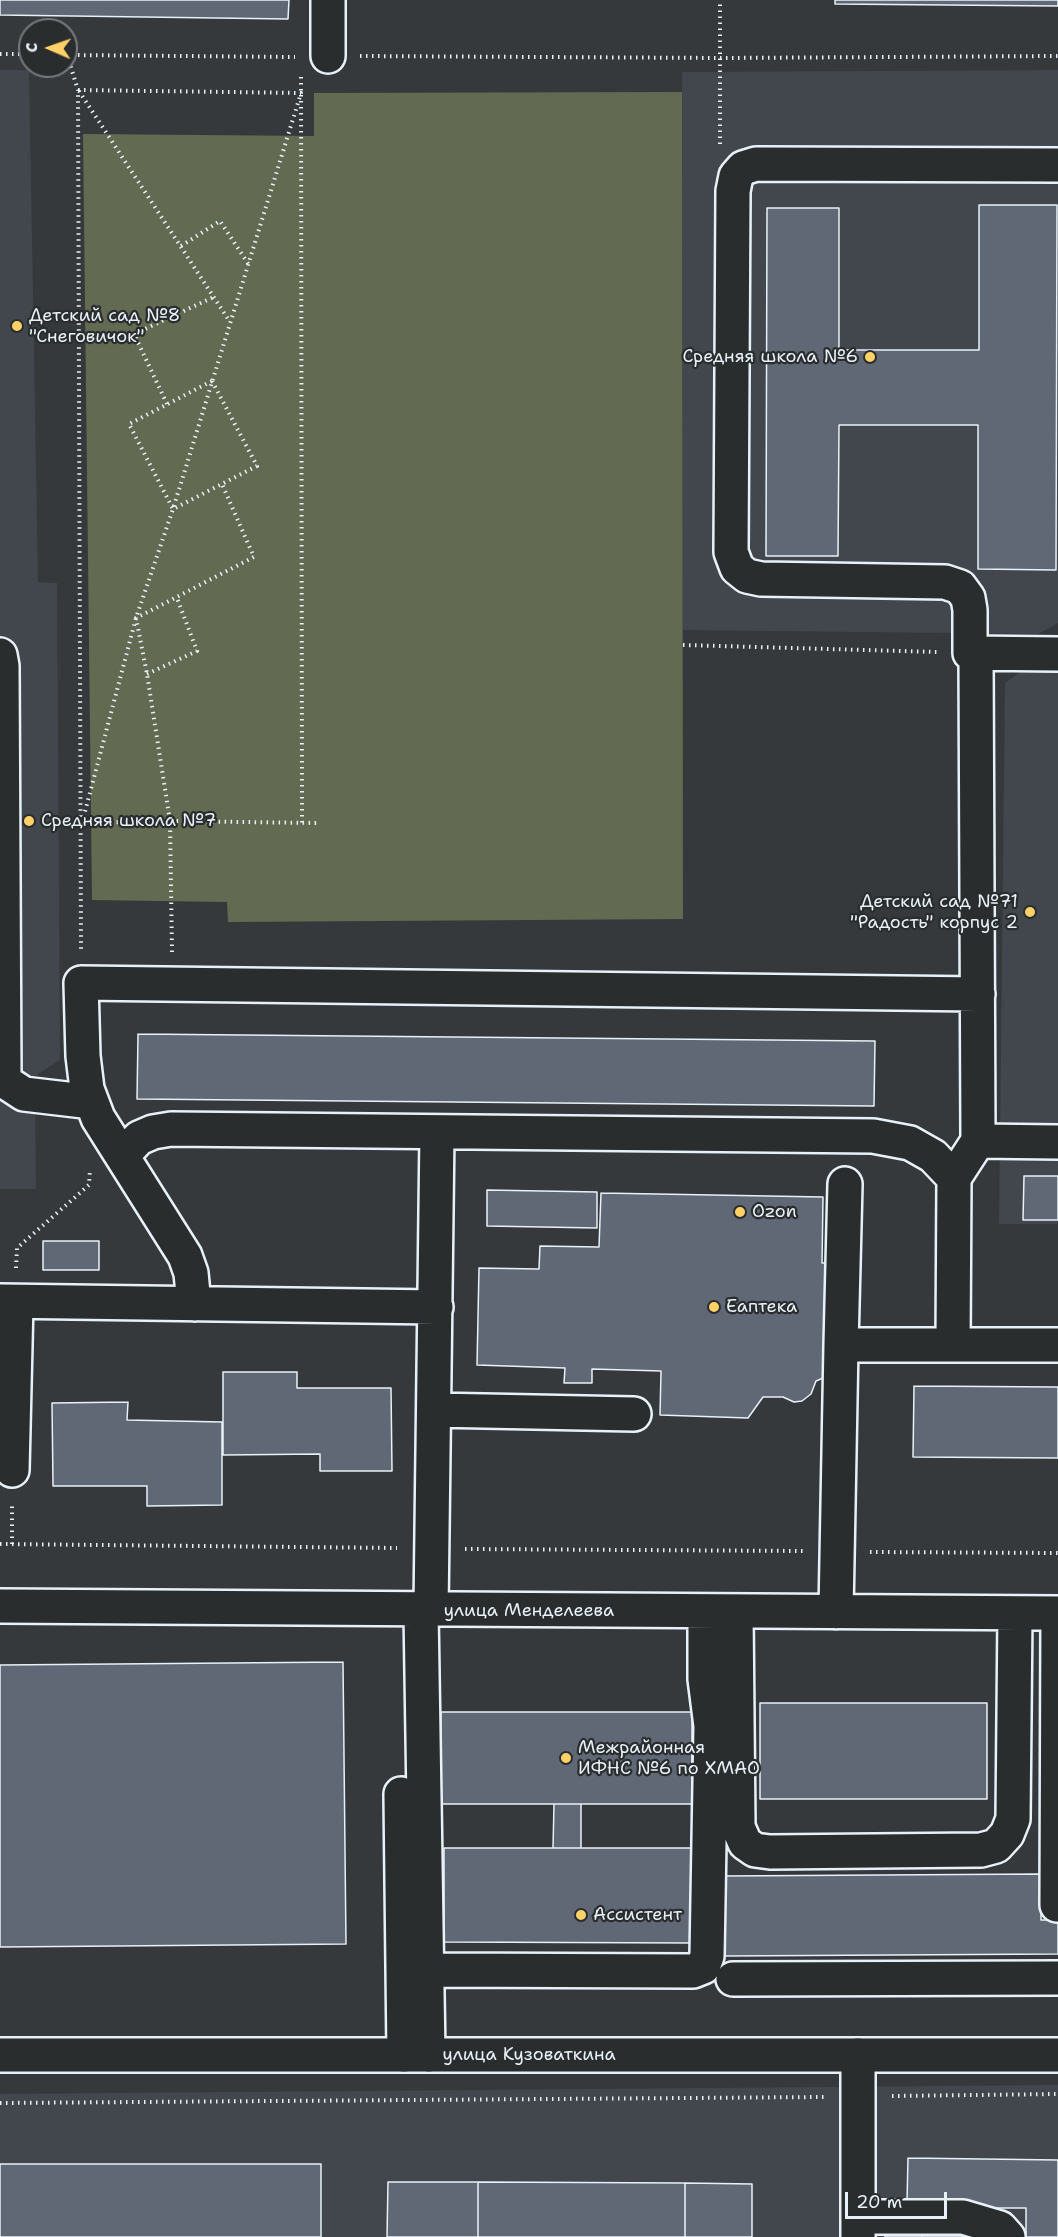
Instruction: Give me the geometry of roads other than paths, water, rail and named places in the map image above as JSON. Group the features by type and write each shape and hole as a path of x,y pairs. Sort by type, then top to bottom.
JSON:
{"main road":[{"path":"314,57 328,0"},
{"path":"953,1344 954,1178 978,1141 973,653 968,598 960,587 945,582 761,579 747,576 737,568 731,552 733,191 736,176 743,168 756,164 1058,165"},
{"path":"973,653 1058,654"},
{"path":"0,655 2,666 2,1081 24,1094 92,1102"},
{"path":"194,1304 191,1273 185,1256 98,1118 87,1089 83,1056 81,983 978,994"},
{"path":"122,1156 139,1138 153,1132 171,1129 873,1136 910,1143 933,1156 954,1178"},
{"path":"416,2055 427,1970 426,1610 432,1548 437,1132"},
{"path":"978,1141 1058,1142"},
{"path":"836,1612 845,1184"},
{"path":"12,1470 8,1301 436,1307"},
{"path":"842,1345 1058,1345"},
{"path":"435,1410 634,1414"},
{"name":"улица Менделеева","path":"0,1606 1058,1613"},
{"path":"427,1970 693,1971 703,1967 707,1956 711,1726 705,1680 721,1612"},
{"path":"721,1612 738,1827 745,1843 755,1850 770,1852 981,1850 996,1846 1007,1834 1013,1819 1015,1613"},
{"path":"1056,1905 1058,1613"},
{"path":"400,1794 416,2055"},
{"path":"733,1979 1058,1978"},
{"name":"улица Кузоваткина","path":"0,2055 1058,2055"},
{"path":"858,2055 858,2227 963,2217 1000,2228 1008,2237"}],"place":[{"name":"Детский сад №8 \"Снеговичок\"","path":"17,326"},
{"name":"Средняя школа №6","path":"870,357"},
{"name":"Средняя школа №7","path":"29,821"},
{"name":"Детский сад №71 \"Радость\" корпус 2","path":"1030,912"},
{"name":"Ozon","path":"740,1212"},
{"name":"Еаптека","path":"714,1307"},
{"name":"Межрайонная ИФНС №6 по ХМАО","path":"566,1758"},
{"name":"Ассистент","path":"581,1915"}]}
